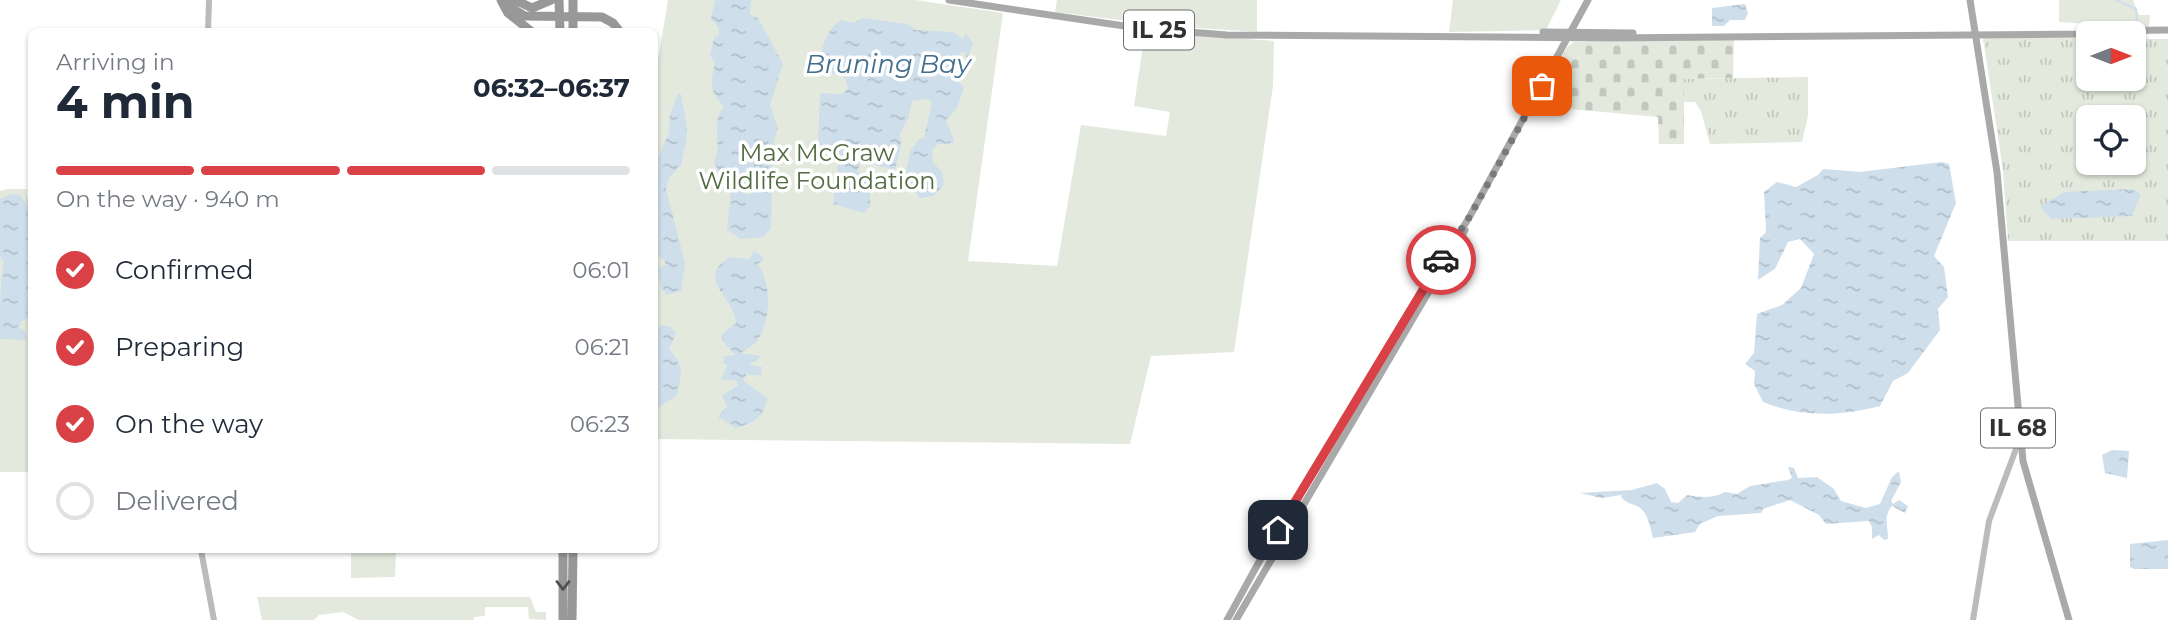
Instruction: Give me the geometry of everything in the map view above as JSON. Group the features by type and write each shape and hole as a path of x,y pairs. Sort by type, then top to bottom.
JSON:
{"highway":[{"path":"504,0 508,13 534,24 605,18 616,28"},
{"path":"504,0 534,24"},
{"path":"515,0 532,8 551,0"},
{"path":"559,0 560,28"},
{"path":"573,1 574,28"},
{"path":"583,19 602,22 609,28"},
{"path":"563,553 563,620"},
{"path":"572,620 573,553"}],"main road":[{"name":"IL 25","path":"949,0 1184,33 1568,35"},
{"path":"1227,620 1252,573 1470,216 1588,0"},
{"name":"IL 68","path":"1970,0 1997,172 2019,441 2027,482 2069,620"},
{"name":"IL 25","path":"1371,36 2168,32"},
{"name":"IL 25","path":"2146,33 2168,32"},
{"name":"IL 25","path":"1976,33 2076,34"},
{"path":"1552,37 1559,45 1557,58"},
{"path":"1236,620 1450,259 1470,216"}],"street":[{"path":"208,28 209,0"},
{"path":"1973,620 1989,521 2019,441"},
{"path":"202,553 214,620"}],"green space":[{"name":"Max McGraw Wildlife Foundation","path":"668,0 915,0 1003,13 968,261 1057,266 1081,125 1166,136 1170,112 1134,106 1145,32 1274,41 1273,86 1234,352 1151,356 1130,444 658,439 658,60"},
{"path":"1057,0 1257,0 1257,32 1169,26 1055,12"},
{"path":"1453,0 1561,0 1546,30 1449,32"},
{"path":"2059,0 2133,0 2139,15 2150,15 2149,28 2146,28 2146,21 2059,22"},
{"path":"1983,38 2076,38 2076,91 2146,91 2146,39 2168,39 2168,241 2008,241 2003,170"},
{"path":"1734,39 1733,78 1684,79 1684,144 1659,144 1658,117 1537,106 1567,47 1574,42"},
{"path":"1808,77 1808,116 1802,142 1710,144 1701,111 1695,102 1684,102 1684,79"},
{"path":"27,189 28,196 28,472 0,472 0,191"},
{"path":"351,553 396,553 395,577 351,578"},
{"path":"257,597 530,597 536,612 546,612 546,620 529,619 528,607 485,607 485,616 474,617 474,620 359,620 343,612 319,615 314,620 262,620"}],"water":[{"path":"715,0 751,0 750,15 758,18 783,64 770,105 778,128 773,145 771,229 763,237 740,239 727,229 731,191 739,190 749,195 757,190 757,186 749,178 739,184 730,183 720,173 714,161 718,148 718,120 724,107 712,87 715,63 710,55 714,38 719,35 719,28 711,19"},
{"path":"1745,4 1748,13 1745,20 1730,20 1724,26 1712,26 1712,8"},
{"name":"Bruning Bay","path":"863,18 907,24 916,30 953,32 962,39 966,34 973,43 967,61 965,52 958,53 963,59 956,67 956,78 964,88 957,108 946,120 955,143 938,144 932,150 933,163 942,172 944,185 933,196 920,198 905,176 910,152 919,139 924,138 932,102 927,99 912,101 908,119 900,134 901,146 895,170 861,161 857,172 871,174 870,206 864,213 833,204 839,157 818,148 820,93 842,94 848,88 845,78 822,70 824,42 831,29 841,20 854,23"},
{"path":"678,94 681,94 687,130 686,142 682,164 669,178 666,189 685,263 681,291 667,295 661,288 658,269 666,265 658,256 658,157 669,133 670,114"},
{"path":"1942,162 1949,164 1956,203 1934,256 1944,267 1948,297 1938,309 1940,330 1908,373 1893,381 1880,406 1865,409 1821,414 1792,411 1763,402 1754,384 1755,371 1745,364 1754,353 1757,314 1782,305 1801,288 1814,254 1800,239 1788,242 1775,269 1758,280 1760,238 1766,232 1764,192 1777,182 1796,187 1818,175 1823,169 1860,172"},
{"path":"2133,189 2141,194 2132,216 2051,219 2040,207 2064,192"},
{"path":"11,194 20,195 28,207 28,318 22,321 19,327 25,331 27,340 0,339 4,263 0,256 0,199"},
{"path":"754,251 763,257 763,261 757,264 765,281 768,301 765,322 758,339 741,353 762,356 749,365 762,367 761,376 747,374 743,380 767,398 764,410 758,418 736,428 718,417 727,406 722,396 738,385 736,380 721,380 727,365 723,363 724,356 735,355 722,340 722,334 736,323 734,313 719,288 715,273 730,257 749,259"},
{"path":"661,325 671,327 676,333 669,349 680,365 681,375 677,395 658,408 658,330"},
{"path":"2112,450 2129,451 2127,478 2105,473 2102,455"},
{"path":"1788,467 1794,468 1798,478 1817,477 1834,489 1841,501 1866,508 1880,504 1892,477 1899,471 1901,482 1891,501 1893,504 1899,500 1908,506 1905,513 1892,506 1889,510 1888,539 1884,540 1879,535 1872,539 1869,521 1826,524 1819,515 1790,500 1763,509 1761,513 1718,516 1700,524 1695,532 1653,538 1644,512 1625,501 1622,495 1601,498 1580,493 1632,490 1657,483 1665,489 1671,502 1678,503 1687,495 1708,497 1725,492 1737,494 1750,486 1788,480 1792,478"},
{"path":"2168,540 2168,569 2130,567 2130,544"}],"waterway":[{"path":"2116,0 2136,9 2137,21"}],"way so far":[{"path":"1441,260 1470,216 1542,86"}],"route":[{"path":"1278,530 1441,260"}]}
